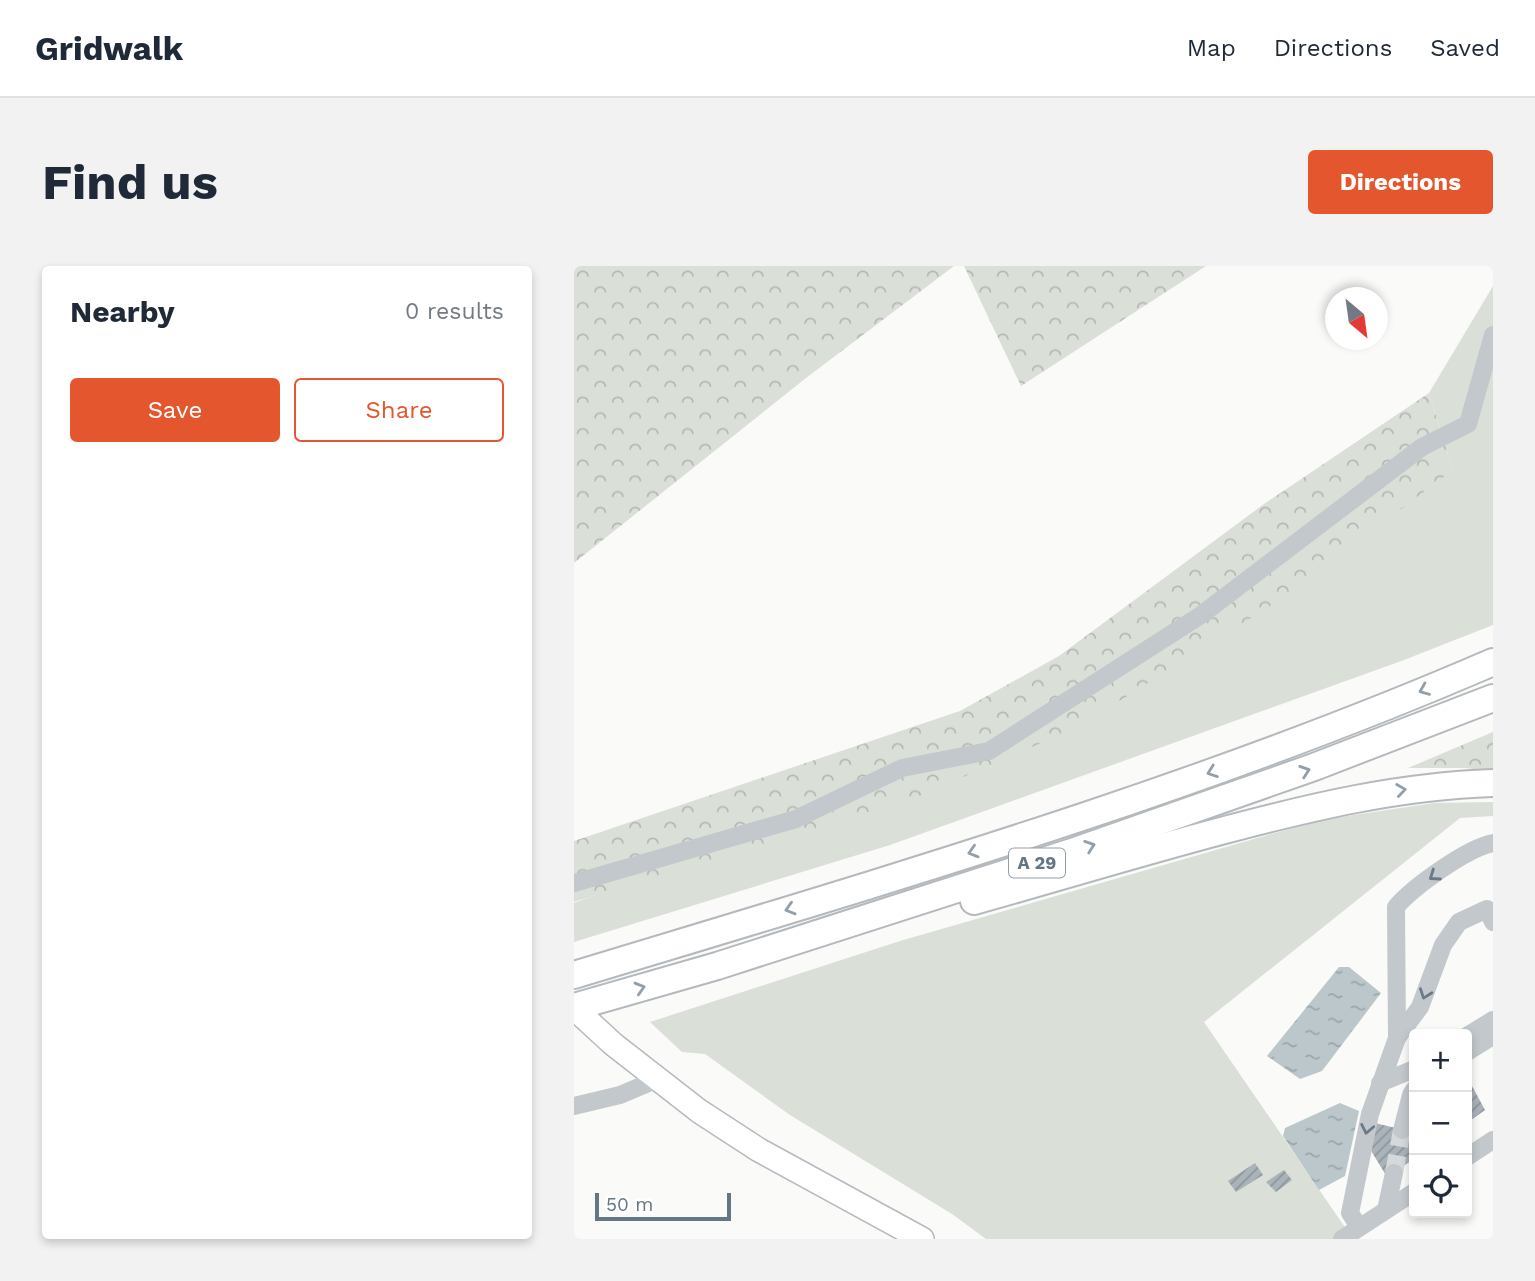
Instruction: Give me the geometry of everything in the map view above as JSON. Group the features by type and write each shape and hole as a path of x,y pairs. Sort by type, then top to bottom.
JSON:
{"highway":[{"name":"A 29","path":"574,975 1085,817 1318,734 1491,662"},
{"name":"A 29","path":"574,1007 717,966 1072,852 1314,767 1493,698"},
{"path":"717,966 933,913 1318,806 1398,790 1449,784 1493,783"}],"main road":[{"path":"574,1007 613,1044 699,1111 759,1150 922,1239"}],"street":[{"path":"574,883 796,819 902,768 989,751 1200,615 1422,447 1468,424 1493,335"},
{"path":"1397,1038 1396,907 1405,895 1465,855 1493,843"},
{"path":"1359,1227 1350,1213 1370,1114 1397,1038 1420,1007 1443,945 1459,922 1487,909 1493,922"},
{"path":"1472,1033 1493,1020"},
{"path":"1472,1049 1493,1036"},
{"path":"1380,1083 1409,1071"},
{"path":"574,1106 620,1096 658,1079"},
{"path":"1402,1130 1413,1092"},
{"path":"1470,1155 1493,1140"},
{"path":"1386,1210 1394,1173"},
{"path":"1342,1239 1409,1195"}],"green space":[{"path":"574,266 954,266 806,378 574,563"},
{"path":"964,266 1206,266 1021,386"},
{"path":"1493,286 1493,625 1404,660 890,845 574,942 574,903 596,895 1453,470 1429,393"},
{"path":"1429,393 1453,470 1284,597 1080,726 917,797 574,902 574,841 960,711 1059,656 1264,504"},
{"path":"1493,732 1493,771 1408,768"},
{"path":"1493,802 1493,816 1460,818 1204,1022 1353,1239 986,1239 952,1214 790,1115 705,1054 682,1052 650,1022 900,941 1320,820 1434,803"}],"water":[{"path":"1339,967 1349,967 1381,993 1322,1071 1300,1079 1267,1056"},
{"path":"1340,1103 1359,1111 1345,1176 1319,1190 1283,1136 1285,1128"}],"building":[{"path":"1472,1086 1485,1110 1472,1119"},
{"path":"1375,1123 1409,1130 1409,1162 1387,1177 1370,1149"},
{"path":"1255,1163 1263,1175 1236,1192 1228,1181"},
{"path":"1284,1170 1292,1180 1276,1192 1266,1182"}],"tunnel":[{"path":"1394,1173 1402,1130"}]}
